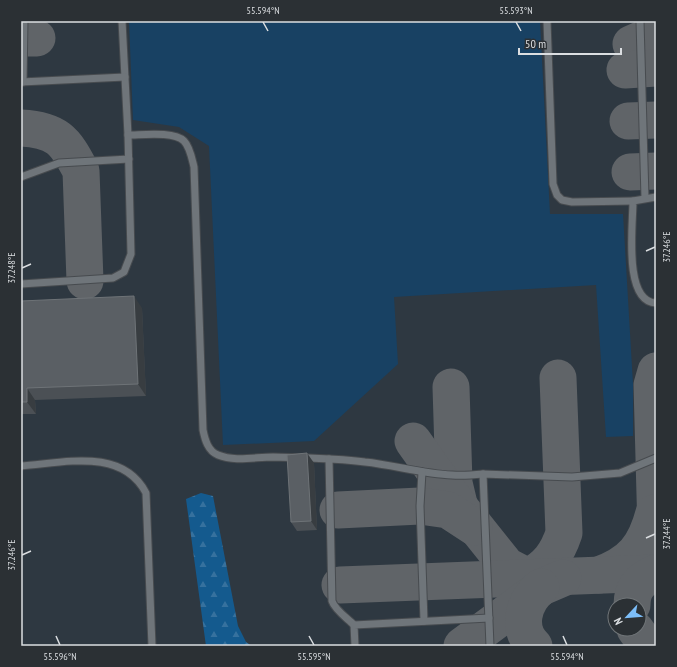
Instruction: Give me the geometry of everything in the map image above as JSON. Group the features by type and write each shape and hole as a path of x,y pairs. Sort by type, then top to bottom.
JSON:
{"lane":[{"path":"24,21 22,82 125,77"},
{"path":"21,284 112,278 124,272 131,254 129,159 122,21"},
{"path":"547,21 553,184 557,195 562,200 572,202 634,201 656,197"},
{"path":"640,21 645,198"},
{"path":"128,135 173,136 184,141 191,154 194,167 203,430 209,447 220,456 237,459 271,457 366,462 454,476 483,474 572,477 620,473 656,458"},
{"path":"21,177 59,163 129,159"},
{"path":"634,201 633,268 635,284 642,297 650,303 656,303"},
{"path":"329,459 332,601 334,607 344,614 354,626 355,646"},
{"path":"21,466 88,461 105,462 124,468 142,485 146,493 152,646"},
{"path":"422,472 420,506 424,621"},
{"path":"483,474 490,646"},
{"path":"354,626 489,618"}],"shaded area":[{"path":"21,21 656,21 656,646 21,646"},
{"path":"129,21 540,21 550,214 623,214 633,384 633,436 606,437 596,285 394,297 398,364 314,441 223,445 209,146 179,127 133,120"}],"green space":[{"path":"201,493 213,496 238,626 246,642 252,646 206,646 186,499"}],"building":[{"path":"134,296 138,384 27,388 27,402 21,402 21,301"},
{"path":"307,453 311,521 291,522 287,455"}],"taxiway":[{"path":"631,44 656,33"},
{"path":"21,38 37,38"},
{"path":"625,70 656,68"},
{"path":"628,121 656,120"},
{"path":"21,128 33,129 52,134 70,151 81,171 85,281"},
{"path":"630,172 656,171"},
{"path":"656,371 652,385 656,531"},
{"path":"413,441 459,506 507,566 528,577 551,559 564,533 558,378"},
{"path":"451,387 454,483 459,504"},
{"path":"338,510 420,506 448,510 474,527"},
{"path":"599,575 620,565 636,552 646,535 654,513"},
{"path":"340,585 656,573"},
{"path":"632,597 637,586 653,574"},
{"path":"462,646 542,587 563,578"},
{"path":"534,646 528,639 525,632 524,616 530,600 541,587"},
{"path":"641,637 643,640 654,646"}]}
